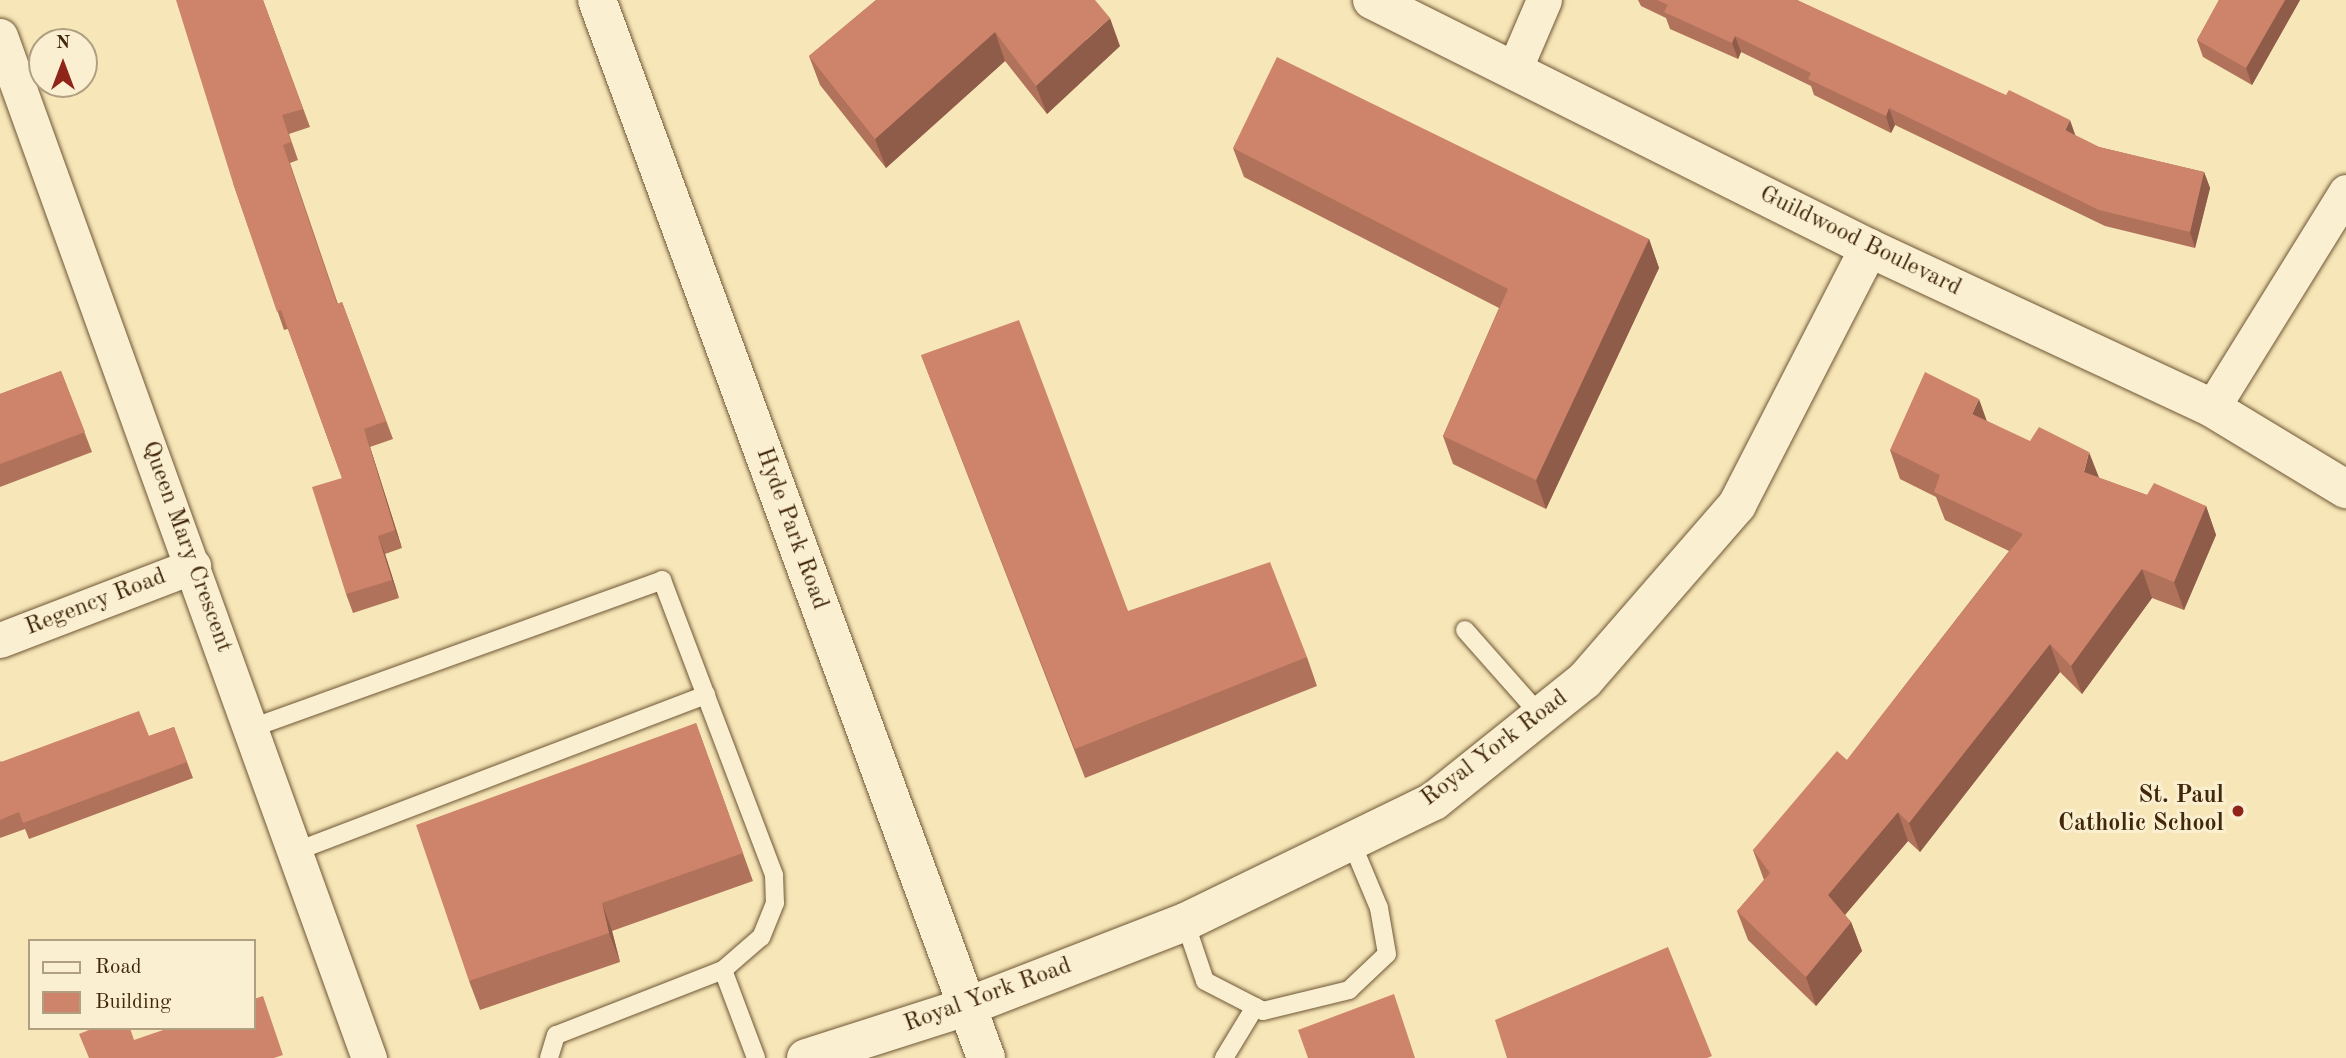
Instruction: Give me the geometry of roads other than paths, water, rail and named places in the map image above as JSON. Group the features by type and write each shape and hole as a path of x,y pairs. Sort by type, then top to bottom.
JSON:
{"street":[{"name":"Hyde Park Road","path":"597,0 985,1058"},
{"name":"Guildwood Boulevard","path":"1372,0 1869,248 2212,408 2346,489"},
{"path":"1514,70 1544,0"},
{"name":"Queen Mary Crescent","path":"0,36 297,851 369,1058"},
{"path":"2212,408 2346,192"},
{"name":"Royal York Road","path":"806,1058 966,1007 1185,922 1434,801 1585,680 1737,505 1869,248"},
{"name":"Regency Road","path":"0,640 193,566"}],"lane":[{"path":"252,728 662,580 774,875 775,903 761,937 723,970 556,1035 549,1058"},
{"path":"1465,629 1541,716"},
{"path":"297,851 706,695"},
{"path":"1185,922 1205,981 1264,1011 1349,990 1387,954 1379,908 1351,841"},
{"path":"723,970 756,1058"},
{"path":"1224,1058 1255,1007"}],"place":[{"name":"St. Paul Catholic School","path":"2238,811"}]}
